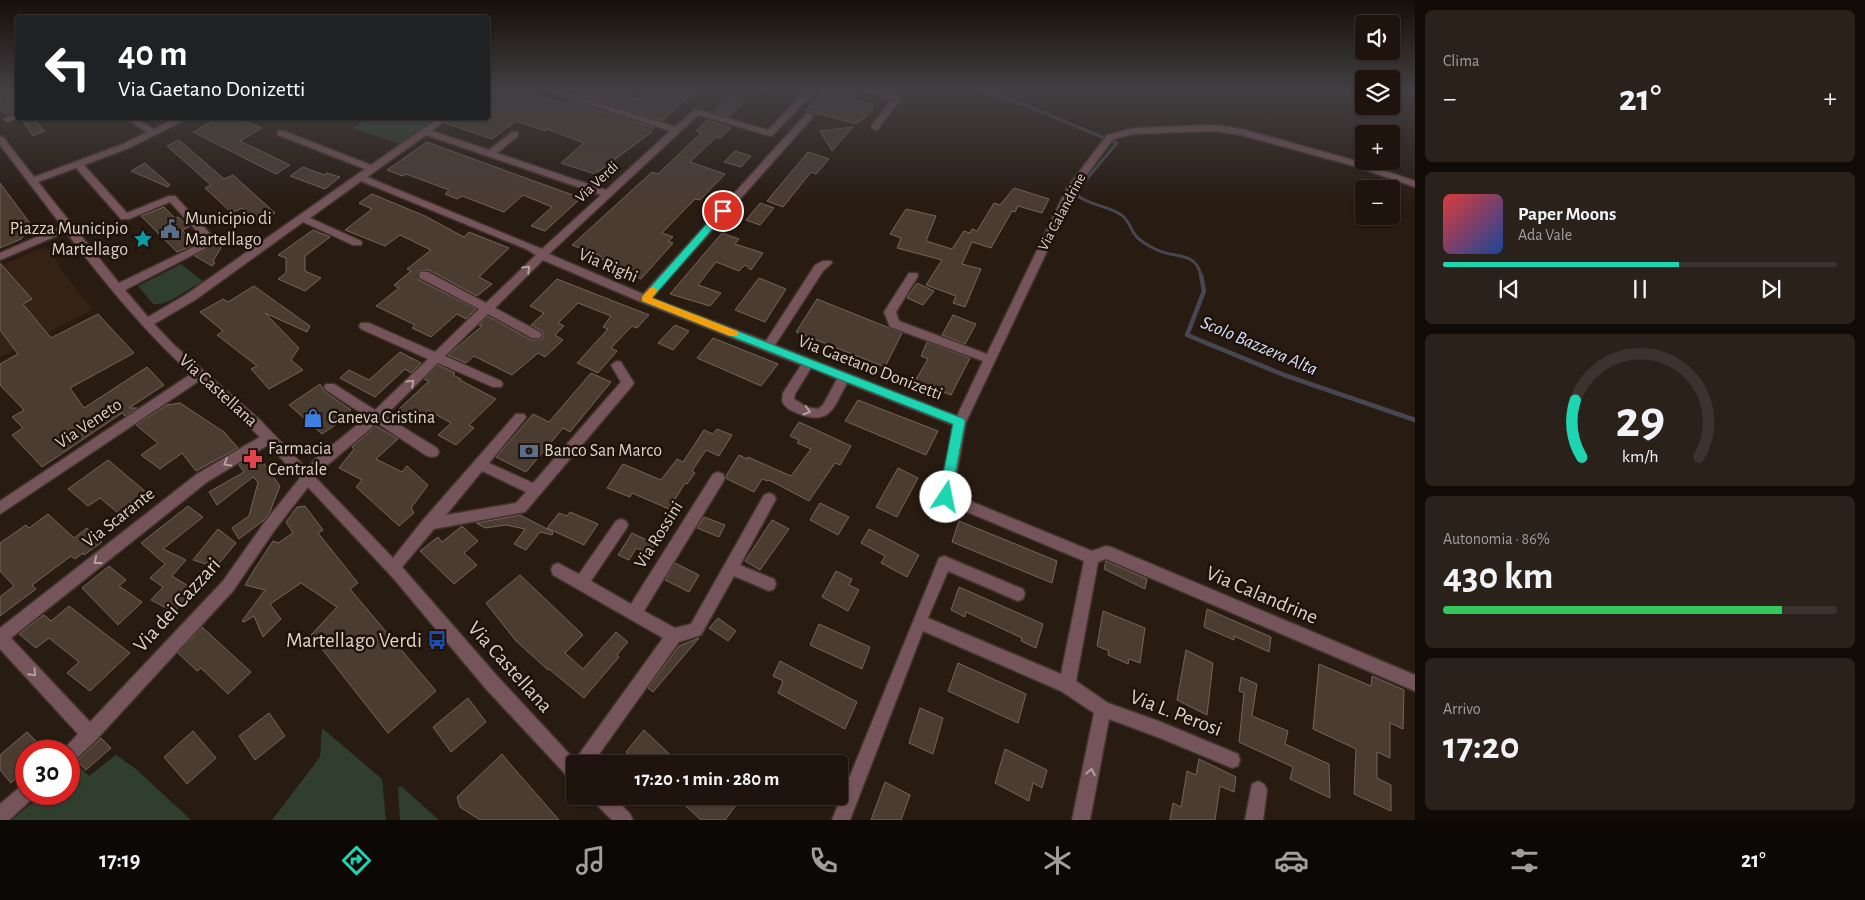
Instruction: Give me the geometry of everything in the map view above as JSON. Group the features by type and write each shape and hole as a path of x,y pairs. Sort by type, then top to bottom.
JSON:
{"street":[{"path":"145,127 155,133"},
{"path":"32,182 165,127"},
{"path":"147,323 191,297 430,127"},
{"path":"668,127 677,130"},
{"name":"Via Verdi","path":"308,478 319,464 376,417 542,254 680,127"},
{"name":"Via Verdi","path":"750,127 788,138"},
{"path":"770,133 776,127"},
{"name":"Via Righi","path":"360,177 530,247 645,299 798,127"},
{"name":"Via Calandrine","path":"1415,184 1357,164 1242,132 1213,128 1143,130 1124,132 1107,139 1072,188 988,359 960,422 946,497 1092,558 1106,552 1415,683"},
{"path":"424,131 609,194"},
{"path":"281,133 372,169"},
{"path":"490,154 516,134"},
{"name":"Via Castellana","path":"2,143 117,289 147,323 171,348 269,438 308,478 393,568 492,683 566,762"},
{"path":"78,164 125,217 172,198 213,242 117,289"},
{"path":"302,218 357,243"},
{"path":"0,257 68,227"},
{"name":"Via Gaetano Donizetti","path":"768,346 819,268 827,263"},
{"path":"424,275 536,335"},
{"path":"913,276 890,312 894,324 988,359"},
{"name":"Via Gaetano Donizetti","path":"645,299 960,422"},
{"path":"366,326 497,384"},
{"path":"808,363 789,394 788,401 810,414 820,414 827,408 844,377"},
{"path":"428,524 520,508 628,383 617,365"},
{"name":"Via Veneto","path":"0,508 127,421 200,374"},
{"path":"330,388 432,452"},
{"path":"393,568 428,524 520,417"},
{"name":"Via Scarante","path":"90,734 0,638 202,478 269,438"},
{"path":"480,464 535,490"},
{"name":"Via dei Cazzari","path":"80,744 228,586 269,527 308,478"},
{"name":"Via Rossini","path":"634,613 718,478"},
{"path":"588,755 674,636 696,630 769,499"},
{"path":"582,583 621,525"},
{"path":"919,622 1067,685 1092,558"},
{"path":"841,820 944,563 1018,594"},
{"path":"730,567 769,584"},
{"path":"558,570 674,636"},
{"name":"Via L. Perosi","path":"1067,685 1103,710 1162,730 1232,760"},
{"name":"Via L. Perosi","path":"1082,820 1103,710"},
{"path":"1254,820 1258,790"},
{"path":"0,816 15,803"},
{"path":"609,805 622,819"}],"shaded area":[{"path":"41,248 50,250 65,275 93,310 0,357 0,266"}],"green space":[{"path":"354,127 424,127 400,144"},
{"path":"181,264 204,282 173,299 160,304 153,304 138,286"},
{"path":"322,728 382,779 386,820 272,820 320,757"},
{"path":"116,755 136,769 191,820 11,820 29,805 80,805 80,767 89,776"},
{"path":"401,786 439,820 400,820 398,788"}],"building":[{"path":"27,127 41,127 45,131 33,136"},
{"path":"201,127 260,127 262,128 240,141 290,165 276,174 193,132"},
{"path":"458,127 508,127 492,139"},
{"path":"534,127 654,128 650,131 652,132 595,174 561,163 584,143 547,129 545,131"},
{"path":"700,127 731,128 720,138 716,137 690,162 725,174 700,200 695,199 662,233 673,237 668,241 673,243 641,279 625,272 628,269 598,258 601,256 572,245 652,172 658,174 701,133 696,131"},
{"path":"851,127 853,127 832,151 820,131"},
{"path":"179,140 224,179 233,175 275,213 255,222 242,208 232,213 205,188 211,185 167,146"},
{"path":"427,142 581,198 545,231 531,226 552,207 523,195 504,212 462,196 457,199 445,194 449,190 406,174 403,176 387,170"},
{"path":"735,151 751,156 741,167 724,162"},
{"path":"808,152 829,159 816,174 811,172 783,207 767,201"},
{"path":"145,163 170,185 168,187 131,171"},
{"path":"303,167 324,175 327,173 340,177 325,189 290,176"},
{"path":"0,183 32,226 21,239 0,248"},
{"path":"1014,188 1049,199 1042,213 1018,206 1015,212 1012,211 991,248 972,242 962,264 981,269 965,307 953,303 956,296 926,285 942,260 897,248 901,238 890,234 906,209 936,216 926,241 952,249 964,231 970,233 972,229 977,231 994,203 1000,205"},
{"path":"372,194 425,216 464,237 469,232 509,248 479,277 492,284 477,296 429,270 418,271 419,280 476,309 466,319 457,314 431,337 412,328 415,325 376,306 399,288 394,285 411,271 407,269 431,250 400,235 385,246 345,230 372,209 359,203"},
{"path":"760,203 774,208 760,225 746,220"},
{"name":"Municipio di Martellago","path":"164,207 175,218 178,217 189,227 182,230 196,244 177,252 141,216"},
{"path":"313,230 330,237 305,256 305,271 321,278 305,291 278,279 286,273 286,258 278,255"},
{"path":"722,233 739,239 735,244 763,253 751,270 745,265 739,271 716,262 698,285 721,293 710,306 670,294"},
{"path":"227,238 212,266 195,256"},
{"path":"0,263 32,299 23,304 51,338 98,314 134,353 70,388 84,408 147,367 164,385 129,408 137,408 125,416 122,413 42,467 12,435 23,428 12,417 24,410 0,385 0,364 18,354 0,330"},
{"path":"759,278 786,289 765,322 735,310"},
{"path":"557,279 649,315 637,328 632,326 611,348 617,351 598,373 577,363 608,329 603,327 611,316 578,303 558,323 564,326 555,335 563,340 545,357 538,353 512,375 474,356 466,363 448,355 482,326 479,325 488,316 531,340 542,339 544,336 542,331 531,325 544,313 530,306"},
{"path":"917,283 934,291 923,305 907,298"},
{"path":"254,286 310,326 307,332 265,313 299,348 291,360 303,370 269,389 251,369 257,366 217,335 223,331 200,312 223,299 228,302"},
{"path":"817,299 902,333 885,367 796,332"},
{"path":"953,315 976,324 965,344 942,335"},
{"path":"675,325 689,331 673,350 658,343"},
{"path":"713,338 778,364 761,386 697,358"},
{"path":"927,342 970,358 951,395 915,381 928,359 921,356"},
{"path":"400,352 421,363 411,373 405,369 375,397 340,378 349,370 369,380"},
{"path":"438,365 455,373 453,375 460,380 496,399 469,425 474,428 456,445 438,435 451,423 428,410 417,421 398,410 429,381 424,379"},
{"path":"591,373 611,382 570,432 563,428 526,472 496,457 533,414 549,422"},
{"path":"320,384 325,392 351,410 342,417 344,419 322,434 289,405"},
{"path":"858,400 938,431 926,455 845,421"},
{"path":"180,403 224,432 238,448 196,471 182,453 160,469 141,455 158,443 136,425 167,405"},
{"path":"799,422 851,446 840,465 835,463 809,501 769,480 762,479 754,492 727,479 726,476 739,455 747,459 748,457 791,476 811,449 797,443 799,440 790,436"},
{"path":"376,426 398,439 376,459 402,472 407,466 428,485 411,508 414,513 399,526 356,487 362,480 339,468 354,449 352,447"},
{"path":"717,429 732,435 719,456 706,450 692,471 695,473 687,484 685,483 669,509 632,493 630,497 607,488 623,464 661,480 677,459 683,462 704,430 713,434"},
{"path":"257,454 280,486 269,514 239,539 232,528 249,516 258,482 253,477 217,505 209,492 244,472 239,465"},
{"path":"108,460 152,497 124,518 100,498 88,506 68,489"},
{"path":"898,468 918,478 897,517 876,507"},
{"path":"820,503 849,517 838,535 810,520"},
{"path":"188,506 203,517 163,549 186,560 172,576 195,590 174,612 151,600 163,587 150,578 165,564 141,543"},
{"path":"305,506 323,530 318,533 358,583 350,589 436,691 388,733 311,635 337,607 301,583 270,604 281,619 263,637 254,616 244,622 242,621 265,590 245,585 273,541 278,543 293,533 286,522 297,507"},
{"path":"570,512 598,524 584,545 547,528 559,513 567,516"},
{"path":"48,514 74,538 87,528 102,542 84,555 83,553 75,559 71,556 32,585 36,589 0,616 0,597 14,586 0,571 0,543 26,525 29,528"},
{"path":"520,515 553,532 552,535 540,532 526,550 514,544 525,529 506,525 485,528 476,523"},
{"path":"704,517 725,525 719,537 697,528"},
{"path":"772,520 789,529 760,570 745,561"},
{"path":"959,521 1057,561 1052,583 952,542"},
{"path":"462,526 478,541 464,553 477,565 454,584 420,551 438,537 442,542"},
{"path":"218,529 236,543 216,567 193,560"},
{"path":"869,529 919,555 907,577 881,563 885,556 861,543"},
{"path":"632,533 655,544 649,554 636,548 629,560 618,555"},
{"path":"1106,561 1147,579 1145,589 1104,569"},
{"path":"675,563 699,575 689,592 665,580"},
{"path":"109,566 126,580 119,586 142,602 118,625 82,588"},
{"path":"836,571 852,579 849,585 859,590 848,611 822,597"},
{"path":"520,575 583,635 565,653 583,669 616,632 628,642 617,655 619,657 584,698 548,670 516,641 486,603"},
{"path":"959,587 1043,624 1036,648 1021,641 1022,638 966,612 965,617 951,610"},
{"path":"69,606 130,653 90,691 67,673 79,662 49,638 36,648 19,634 44,615 51,621"},
{"path":"1207,609 1271,637 1269,652 1234,636 1234,640 1204,627"},
{"path":"1103,611 1145,628 1140,663 1129,659 1128,664 1108,655 1109,651 1097,646"},
{"path":"718,618 736,631 728,641 709,628"},
{"path":"819,624 870,647 862,669 810,645"},
{"path":"202,627 251,672 228,694 201,668 197,671 178,653"},
{"path":"699,638 653,692 648,688 679,646"},
{"path":"1186,650 1213,663 1207,715 1177,700"},
{"path":"780,661 857,702 845,729 778,693 783,681 773,676"},
{"path":"958,663 1026,694 1018,723 948,691"},
{"path":"1319,664 1371,686 1372,676 1404,690 1403,729 1390,723 1390,758 1377,752 1377,778 1391,785 1391,811 1354,794 1356,749 1313,729"},
{"path":"1241,677 1257,684 1252,716 1288,731 1285,744 1329,764 1330,798 1290,779 1293,767 1239,742 1244,693 1239,691"},
{"path":"468,698 486,722 451,752 433,727"},
{"path":"920,708 943,718 933,754 909,743"},
{"path":"269,713 285,736 255,760 239,736"},
{"path":"644,730 670,755 629,755 626,752"},
{"path":"193,731 216,758 187,784 164,757"},
{"path":"27,732 35,740 18,740"},
{"path":"101,738 111,748 86,770 80,764 80,758"},
{"path":"15,742 15,779 11,783 0,770 0,755"},
{"path":"1005,749 1047,770 1042,788 1033,783 1029,801 995,783"},
{"path":"502,754 559,820 480,820 460,807 457,797"},
{"path":"1199,759 1236,777 1234,792 1220,786 1215,820 1170,820 1173,803 1181,807 1187,771 1196,775"},
{"path":"885,782 910,795 901,820 871,820"},
{"path":"685,805 736,805 725,820 701,820"}],"waterway":[{"name":"Scolo Bazzera Alta","path":"1079,127 1117,143 1078,189 1078,196 1123,216 1142,242 1162,252 1183,256 1194,262 1201,276"},
{"name":"Scolo Bazzera Alta","path":"1201,275 1204,291 1187,335 1284,375 1415,420"}],"slow traffic":[{"path":"653,290 645,299 734,333"}],"place":[{"name":"Municipio di Martellago","path":"170,229"},
{"name":"Piazza Municipio Martellago","path":"143,239"},
{"name":"Caneva Cristina","path":"313,418"},
{"name":"Banco San Marco","path":"529,451"},
{"name":"Farmacia Centrale","path":"253,459"},
{"name":"Martellago Verdi","path":"437,640"}],"route":[{"path":"723,211 645,299 960,422 946,497"}]}
